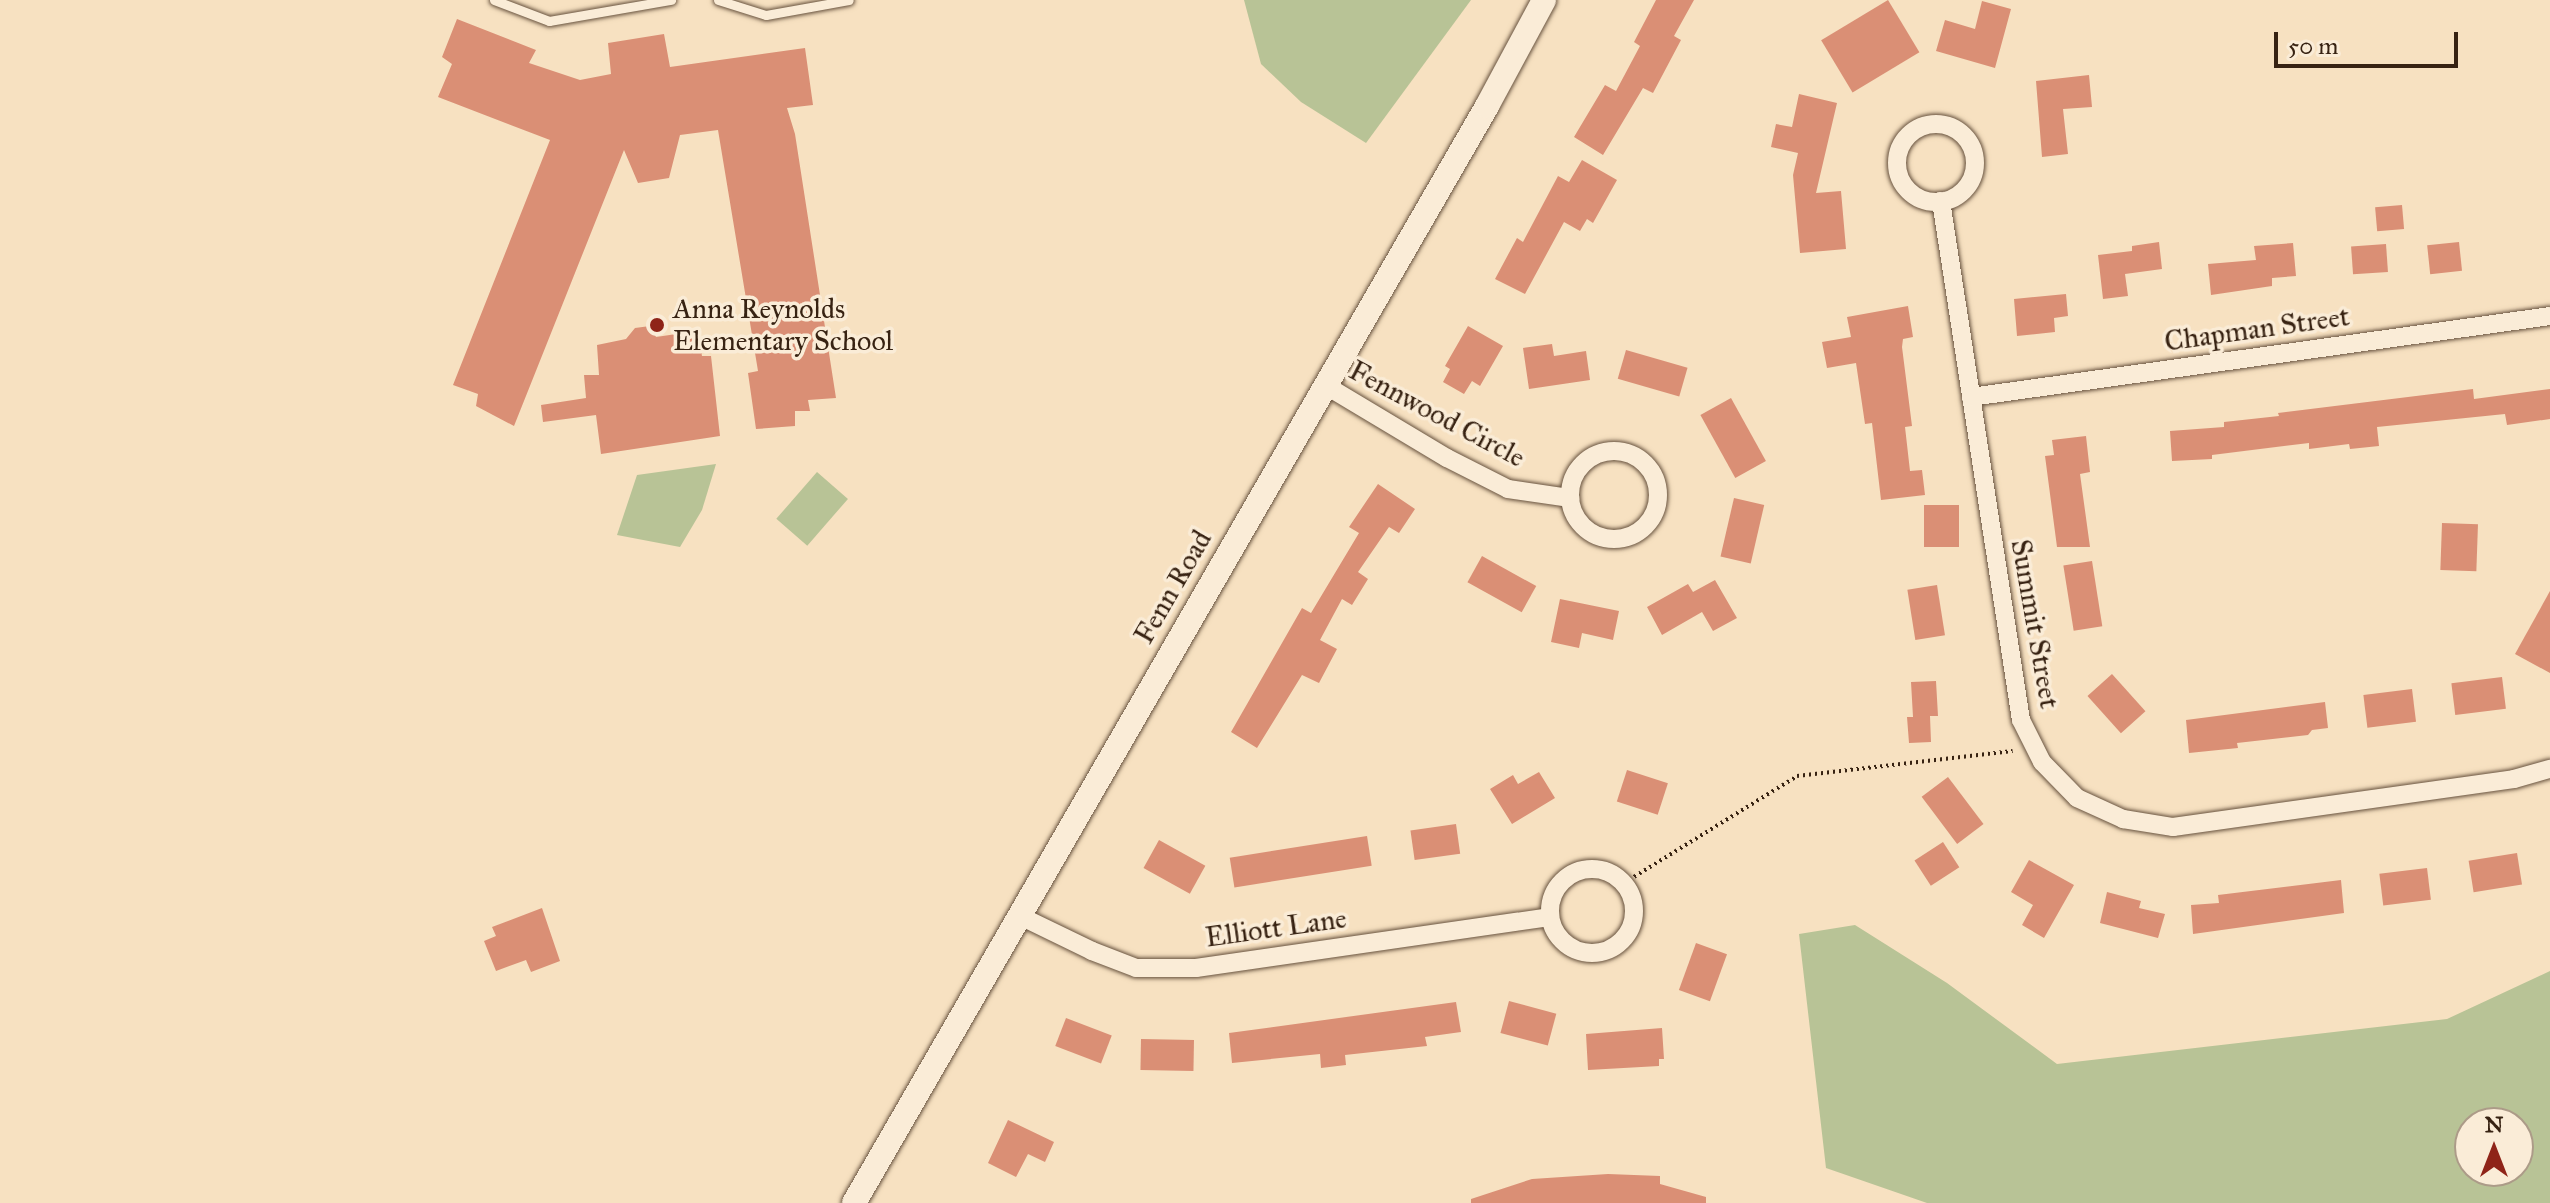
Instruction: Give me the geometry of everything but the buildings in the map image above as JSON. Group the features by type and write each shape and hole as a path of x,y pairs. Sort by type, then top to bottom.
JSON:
{"street":[{"name":"Fenn Road","path":"854,1203 1544,0"},
{"path":"1931,124 1943,125 1965,137 1975,161 1968,186 1958,195 1941,201 1920,199 1909,192 1897,170 1897,157 1908,135 1931,124"},
{"name":"Summit Street","path":"1941,201 2018,708 2042,762 2077,798 2123,819 2173,827 2514,779 2550,769"},
{"name":"Chapman Street","path":"1971,397 2550,316"},
{"name":"Fennwood Circle","path":"1325,385 1447,458 1508,489 1570,498"},
{"path":"1612,451 1641,459 1651,470 1659,499 1646,526 1620,540 1604,539 1580,524 1570,498 1576,471 1586,461 1612,451"},
{"path":"1595,869 1624,883 1633,902 1633,923 1622,941 1604,952 1584,953 1565,944 1549,917 1552,896 1574,872 1595,869"},
{"name":"Elliott Lane","path":"1020,916 1092,951 1136,968 1181,968 1549,917"}],"lane":[{"path":"494,0 549,21 671,0"},
{"path":"718,0 766,15 849,0"}],"path":[{"path":"1624,883 1797,776 2035,748"}],"green space":[{"path":"1244,0 1471,0 1366,143 1301,102 1261,64"},
{"path":"716,464 702,510 680,547 617,535 637,475"},
{"path":"817,472 848,499 807,546 776,519"},
{"path":"1855,925 1947,983 2057,1064 2447,1019 2550,971 2550,1203 1927,1203 1826,1168 1799,934"}],"place":[{"name":"Anna Reynolds Elementary School","path":"657,325"}]}
